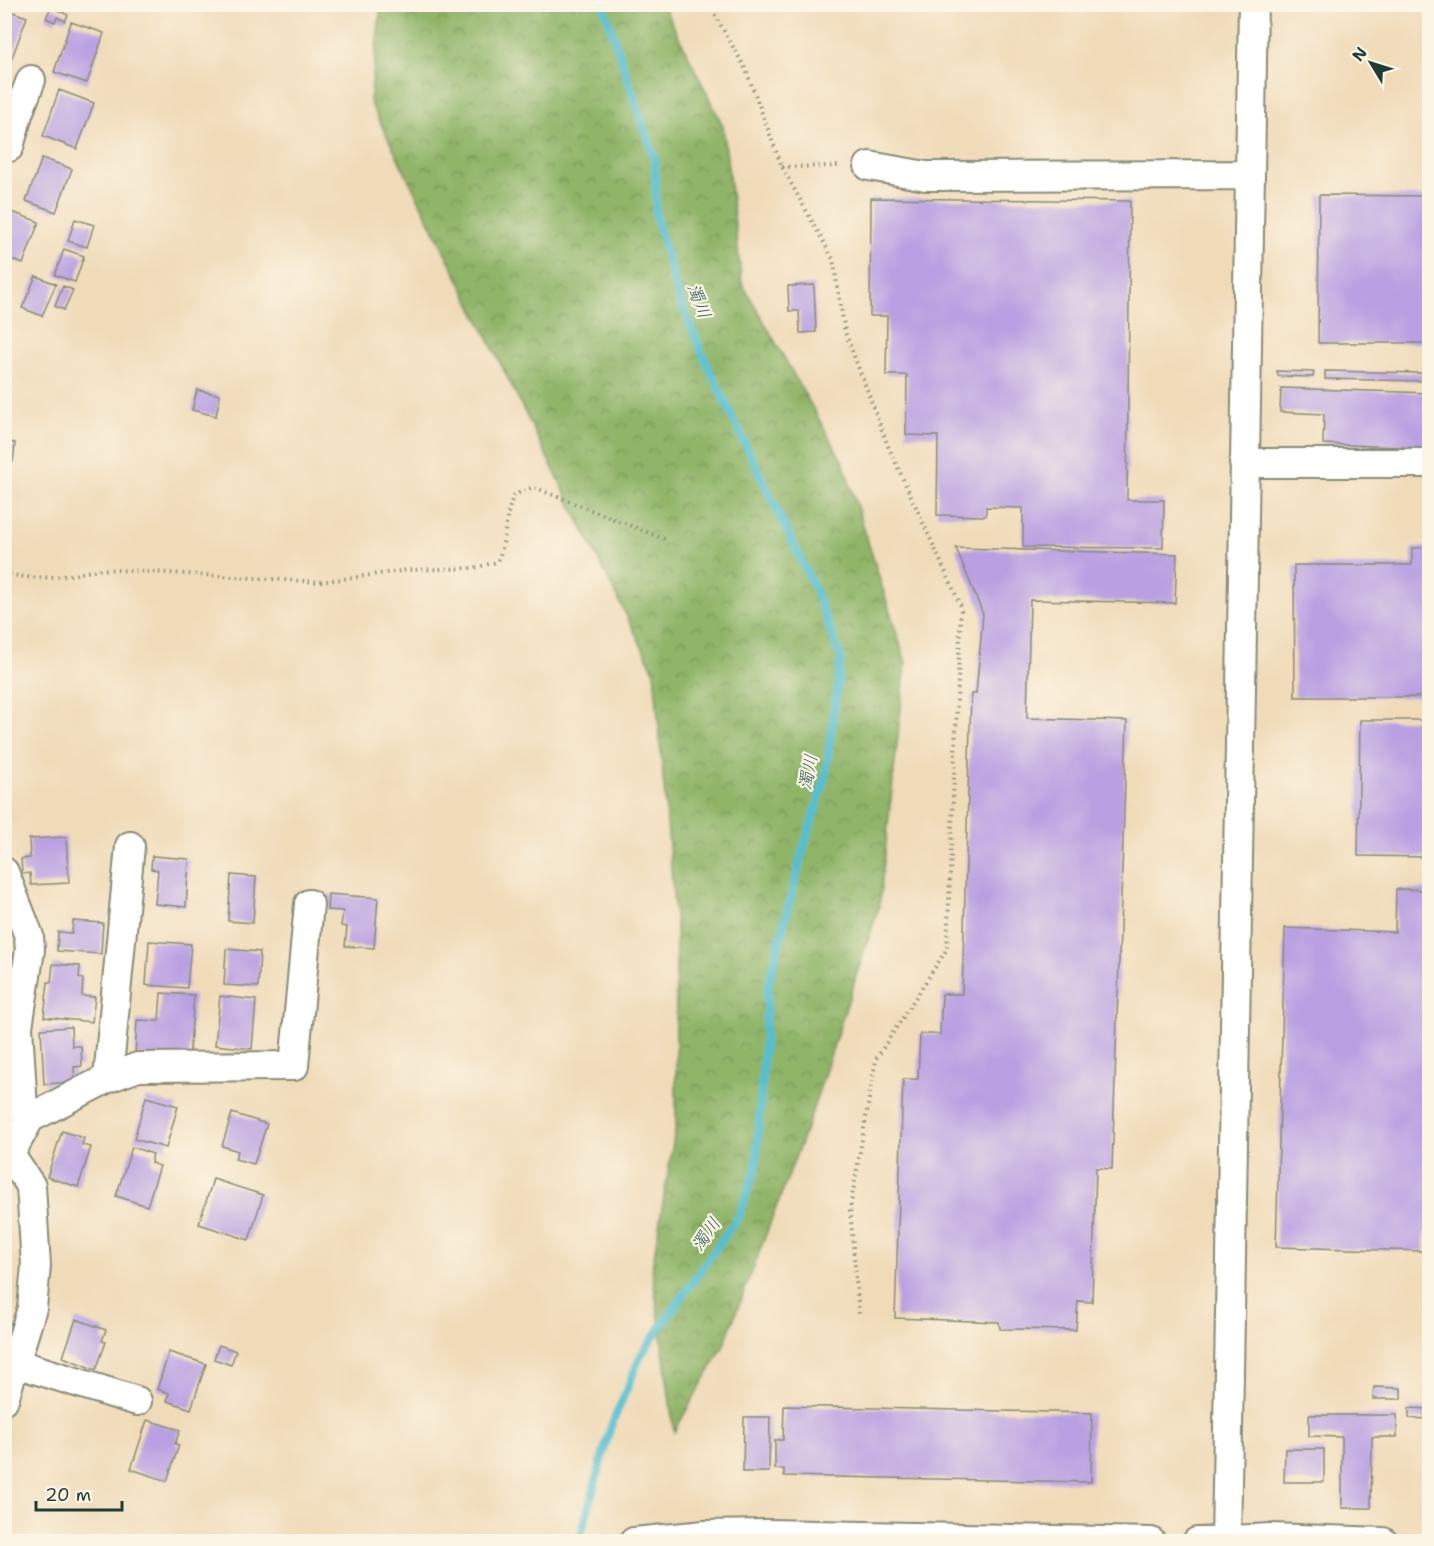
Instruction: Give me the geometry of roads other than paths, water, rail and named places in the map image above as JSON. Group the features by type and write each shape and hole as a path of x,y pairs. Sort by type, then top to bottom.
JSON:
{"street":[{"path":"1226,1541 1253,4"},
{"path":"9,147 11,112 31,80"},
{"path":"869,166 927,176 1249,175"},
{"path":"1244,463 1430,463"},
{"path":"108,1078 130,846"},
{"path":"4,872 29,936 30,950 18,1027 22,1109 30,1118"},
{"path":"4,1399 32,1308 36,1266 31,1186 7,1160 30,1118 108,1078 138,1067 294,1066 309,904"},
{"path":"15,1363 137,1401"},
{"path":"638,1541 767,1534 1151,1542"},
{"path":"1197,1542 1270,1538 1383,1542"}],"waterway":[{"name":"濁川","path":"579,1542 610,1429 641,1355 739,1216 756,1168 768,986 803,850 825,779 841,658 813,585 705,360 678,295 656,217 655,161 603,4"}]}
